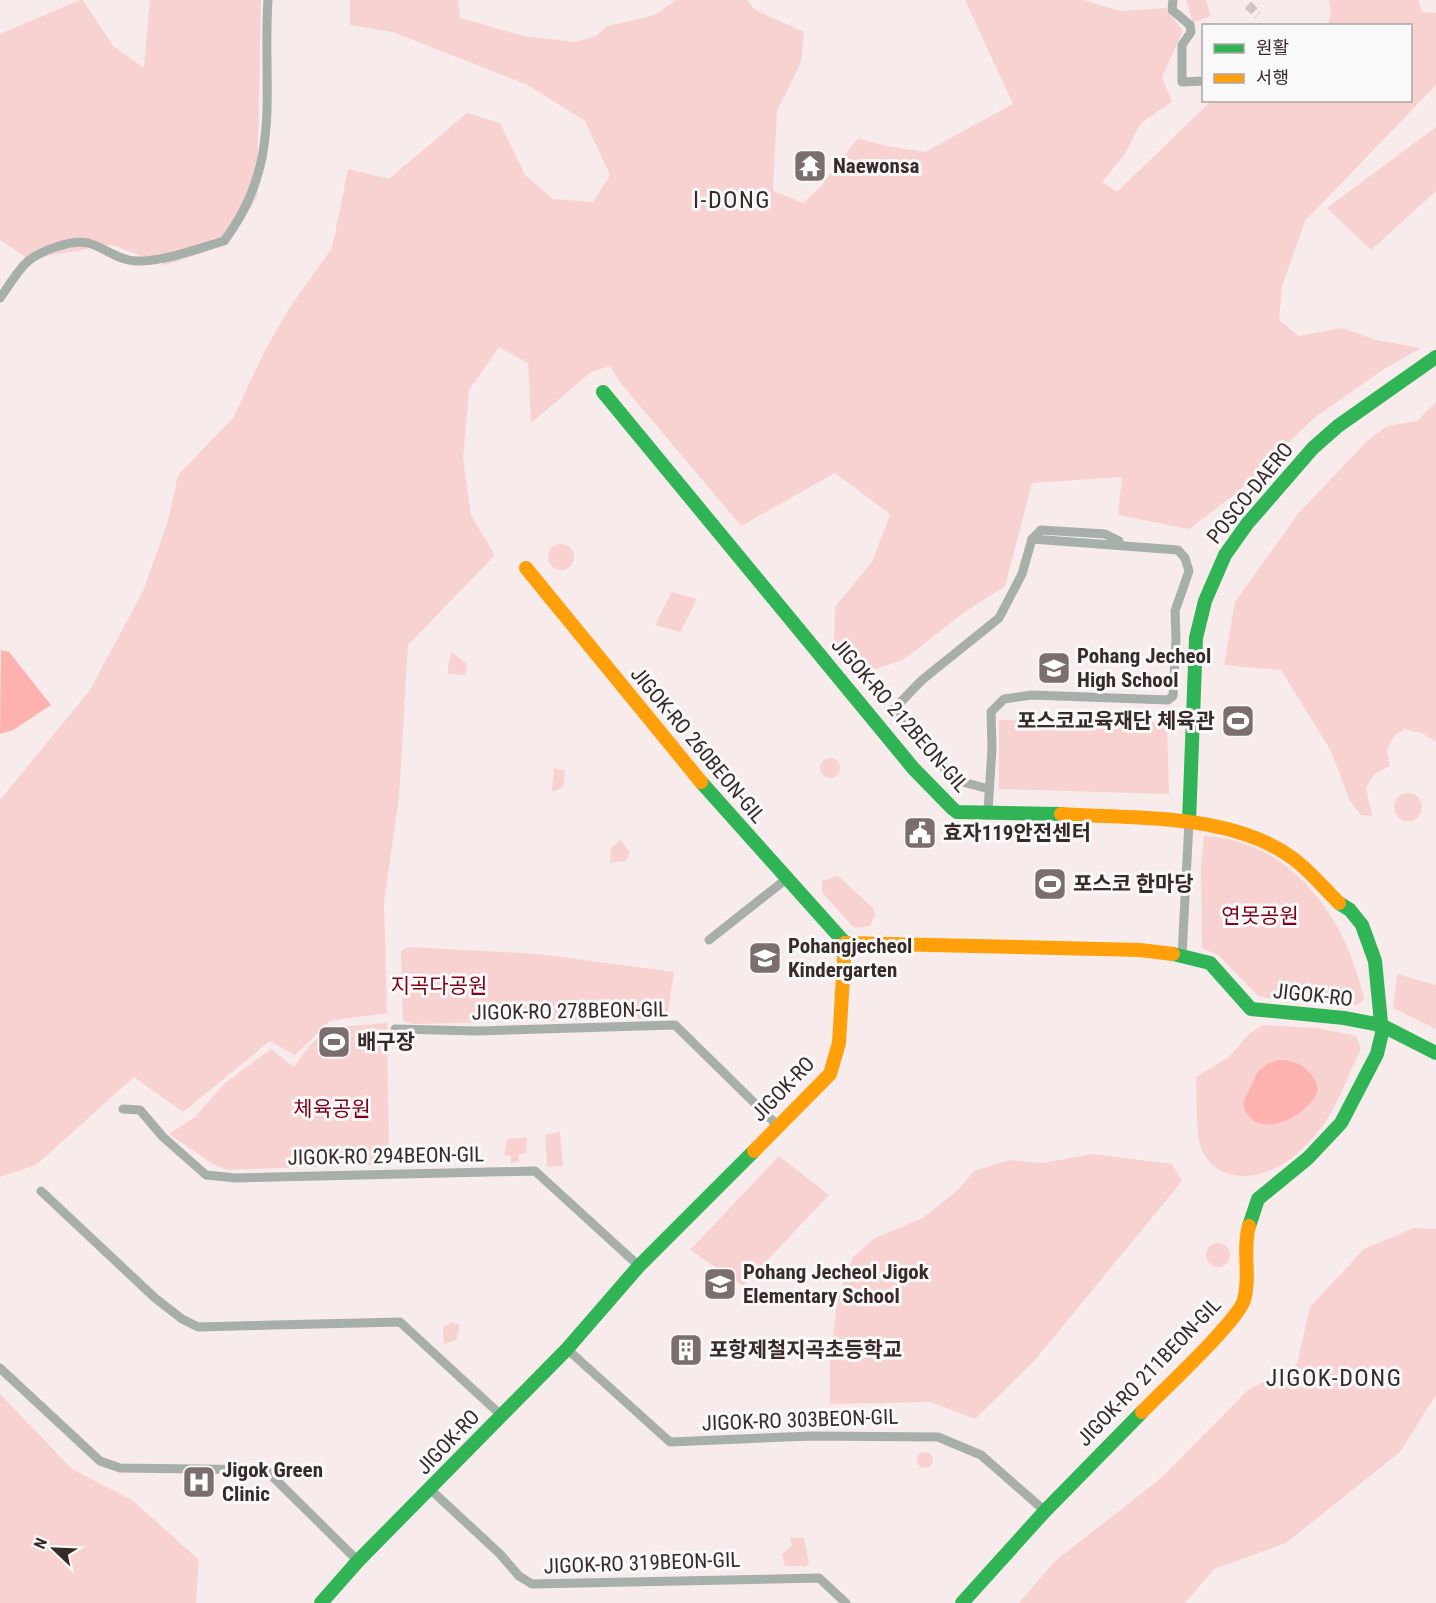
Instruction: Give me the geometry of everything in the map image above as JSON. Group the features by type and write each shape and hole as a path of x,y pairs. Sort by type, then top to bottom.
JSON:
{"main road":[{"name":"POSCO-DAERO","path":"1189,822 1196,638 1205,601 1225,555 1247,524 1313,448 1338,426 1436,357"},
{"name":"JIGOK-RO 212BEON-GIL","path":"603,392 913,768 957,812 988,811 1189,822 1226,827 1277,850 1299,863 1342,906 1357,917 1375,962 1381,1004 1381,1025"},
{"name":"JIGOK-RO 260BEON-GIL","path":"526,568 655,728 785,880 844,943"},
{"name":"JIGOK-RO","path":"321,1603 358,1561 431,1490 567,1349 639,1266 830,1074 839,1056 844,943 1140,950 1182,955 1210,963 1251,1009 1344,1018 1381,1025 1436,1053"},
{"name":"JIGOK-RO 211BEON-GIL","path":"962,1603 1045,1510 1230,1322 1244,1301 1247,1273 1246,1237 1258,1199 1308,1158 1348,1112 1377,1054 1381,1025"}],"street":[{"path":"0,298 26,263 47,251 75,243 88,243 118,257 135,261 170,257 224,241 254,190 264,153 269,120 268,0"},
{"path":"1173,0 1172,10 1190,25 1191,32 1182,45 1182,82 1202,81"},
{"path":"988,811 992,748 991,711 1004,699 1032,695 1168,700 1173,696 1175,611 1189,571 1185,558 1178,550 1124,544 1032,539 1022,574 999,618 922,681 892,710 955,780 989,789"},
{"path":"1182,955 1189,822"},
{"path":"709,940 785,880"},
{"name":"JIGOK-RO 278BEON-GIL","path":"395,1029 478,1031 675,1025 777,1125"},
{"name":"JIGOK-RO 294BEON-GIL","path":"123,1109 140,1110 163,1137 206,1175 238,1178 535,1171 639,1266"},
{"path":"41,1191 155,1298 182,1319 198,1327 400,1322 502,1416"},
{"name":"JIGOK-RO 303BEON-GIL","path":"567,1349 670,1442 812,1436 938,1437 981,1455 1045,1510"},
{"path":"0,1368 100,1461 120,1468 132,1469 266,1470 358,1561"},
{"name":"JIGOK-RO 319BEON-GIL","path":"431,1490 500,1554 519,1576 532,1584 819,1578 846,1603"}],"green space":[{"path":"83,0 113,46 144,68 150,0 261,0 257,197 228,244 166,265 112,245 28,259 0,240 0,34"},
{"path":"350,0 458,0 460,18 523,36 574,42 594,37 608,26 655,15 676,0 747,0 755,10 804,32 801,62 777,111 773,191 803,203 821,186 858,138 886,146 925,152 1013,104 965,0 1083,0 1121,11 1165,8 1183,31 1162,77 1172,102 1141,123 1124,155 1102,182 1117,192 1210,102 1412,102 1412,24 1328,24 1331,11 1329,0 1418,0 1422,12 1436,13 1436,85 1305,221 1282,286 1279,320 1299,336 1342,328 1376,340 1421,348 1384,369 1314,418 1238,492 1189,529 1118,515 1122,477 1032,483 1005,586 966,611 903,660 869,671 834,640 835,607 872,562 890,514 835,473 741,526 619,381 610,366 591,372 531,423 528,363 499,347 469,390 463,459 471,515 495,555 408,645 399,797 384,902 387,1013 330,1021 295,1055 270,1041 183,1112 134,1077 36,1165 0,1177 0,800 90,690 143,591 168,521 178,475 233,418 265,350 290,307 332,248 348,169 389,179 467,113 500,123 525,175 553,199 593,202 610,175 585,121 528,85 393,32 350,25"},
{"path":"1186,0 1206,0 1211,16 1193,23"},
{"path":"1436,127 1436,191 1371,250 1327,208"},
{"path":"1436,402 1436,742 1424,734 1405,729 1395,735 1387,750 1390,766 1374,774 1366,788 1372,816 1361,815 1350,801 1331,751 1281,670 1224,665 1235,602 1297,515 1367,441 1387,426 1417,421"},
{"path":"561,544 570,548 574,557 570,566 561,570 552,566 548,557 552,548"},
{"path":"672,592 697,599 680,632 655,625"},
{"path":"451,652 467,664 465,675 447,674"},
{"path":"999,720 1167,722 1169,794 999,789"},
{"path":"830,758 837,761 840,768 837,775 830,778 823,775 820,768 823,761"},
{"path":"554,768 565,771 563,787 552,792"},
{"path":"1408,793 1418,797 1422,807 1418,817 1408,821 1398,817 1394,807 1398,797"},
{"name":"연못공원","path":"1204,836 1236,841 1264,852 1289,869 1311,889 1329,914 1344,941 1356,969 1364,999 1357,1005 1258,996 1218,955 1202,948 1201,865"},
{"path":"621,840 630,852 626,861 610,863 611,848"},
{"path":"838,876 873,908 875,915 870,926 854,928 822,892 822,881"},
{"name":"지곡다공원","path":"408,947 539,954 674,972 667,1018 413,1024 403,1021 401,951"},
{"path":"1397,974 1436,985 1436,1029 1393,1008"},
{"name":"체육공원","path":"387,1023 389,1156 385,1164 227,1170 213,1164 169,1134 195,1117 225,1083 271,1049 294,1067 311,1044 328,1028"},
{"path":"1263,1025 1317,1028 1356,1036 1361,1049 1330,1115 1295,1156 1257,1175 1229,1174 1213,1165 1202,1150 1197,1125 1196,1077 1229,1057 1250,1033"},
{"path":"560,1132 563,1166 547,1167 545,1135"},
{"path":"527,1137 526,1153 519,1154 519,1162 511,1163 511,1156 504,1155 507,1139"},
{"path":"1093,1154 1172,1164 1182,1181 1035,1360 975,1419 931,1402 830,1404 830,1361 837,1302 853,1257 875,1238 923,1218 959,1189 974,1171 1009,1160 1042,1163"},
{"path":"779,1156 829,1195 743,1286 690,1250"},
{"path":"1414,1228 1436,1229 1436,1395 1400,1452 1286,1543 1214,1569 1185,1603 1019,1603 1055,1561 1160,1479 1248,1390 1297,1364 1310,1307 1364,1249"},
{"path":"1218,1243 1226,1247 1230,1255 1226,1263 1218,1267 1210,1263 1206,1255 1210,1247"},
{"path":"452,1322 460,1326 456,1340 444,1344 443,1327"},
{"path":"0,1394 72,1469 132,1500 199,1560 196,1603 0,1603"},
{"path":"922,1452 928,1452 933,1460 931,1466 922,1468 917,1463 917,1457"},
{"path":"790,1537 804,1538 809,1563 806,1566 785,1566 782,1554 792,1546"}],"shaded area":[{"path":"1,650 9,652 51,705 13,730 0,734"},
{"path":"1278,1060 1292,1062 1304,1068 1313,1077 1318,1090 1313,1100 1293,1117 1268,1124 1257,1122 1248,1116 1243,1103 1257,1073 1267,1064"}],"tunnel":[{"path":"1248,5 1258,15"}],"traffic: fast":[{"path":"1189,822 1196,638 1205,601 1225,555 1247,524 1313,448 1338,426 1436,357"},
{"path":"603,392 913,768 952,808 957,812 1061,814"},
{"path":"701,782 845,943"},
{"path":"1249,1226 1258,1199 1308,1158 1341,1123 1377,1054 1382,1033 1375,961 1362,925 1350,910 1339,903"},
{"path":"1173,954 1210,963 1251,1009 1344,1018 1381,1025 1436,1053"},
{"path":"321,1603 358,1561 567,1349 639,1266 754,1151"},
{"path":"962,1603 1045,1511 1142,1412"}],"traffic: slow":[{"path":"526,568 701,782"},
{"path":"1061,814 1186,821 1248,835 1275,847 1300,864 1339,903"},
{"path":"845,943 1140,950 1173,954"},
{"path":"754,1151 830,1074 839,1043 845,943"},
{"path":"1142,1412 1198,1356 1239,1310 1246,1291 1246,1244 1249,1226"}],"place":[{"name":"Naewonsa","path":"810,166"},
{"name":"Pohang Jecheol High School","path":"1054,668"},
{"name":"포스코교육재단 체육관","path":"1238,721"},
{"name":"효자119안전센터","path":"920,833"},
{"name":"포스코 한마당","path":"1050,884"},
{"name":"Pohangjecheol Kindergarten","path":"765,958"},
{"name":"배구장","path":"334,1042"},
{"name":"Pohang Jecheol Jigok Elementary School","path":"720,1284"},
{"name":"포항제철지곡초등학교","path":"686,1350"},
{"name":"Jigok Green Clinic","path":"199,1482"}],"district":[{"name":"I-DONG","path":"732,200"},
{"name":"JIGOK-DONG","path":"1334,1378"}]}
